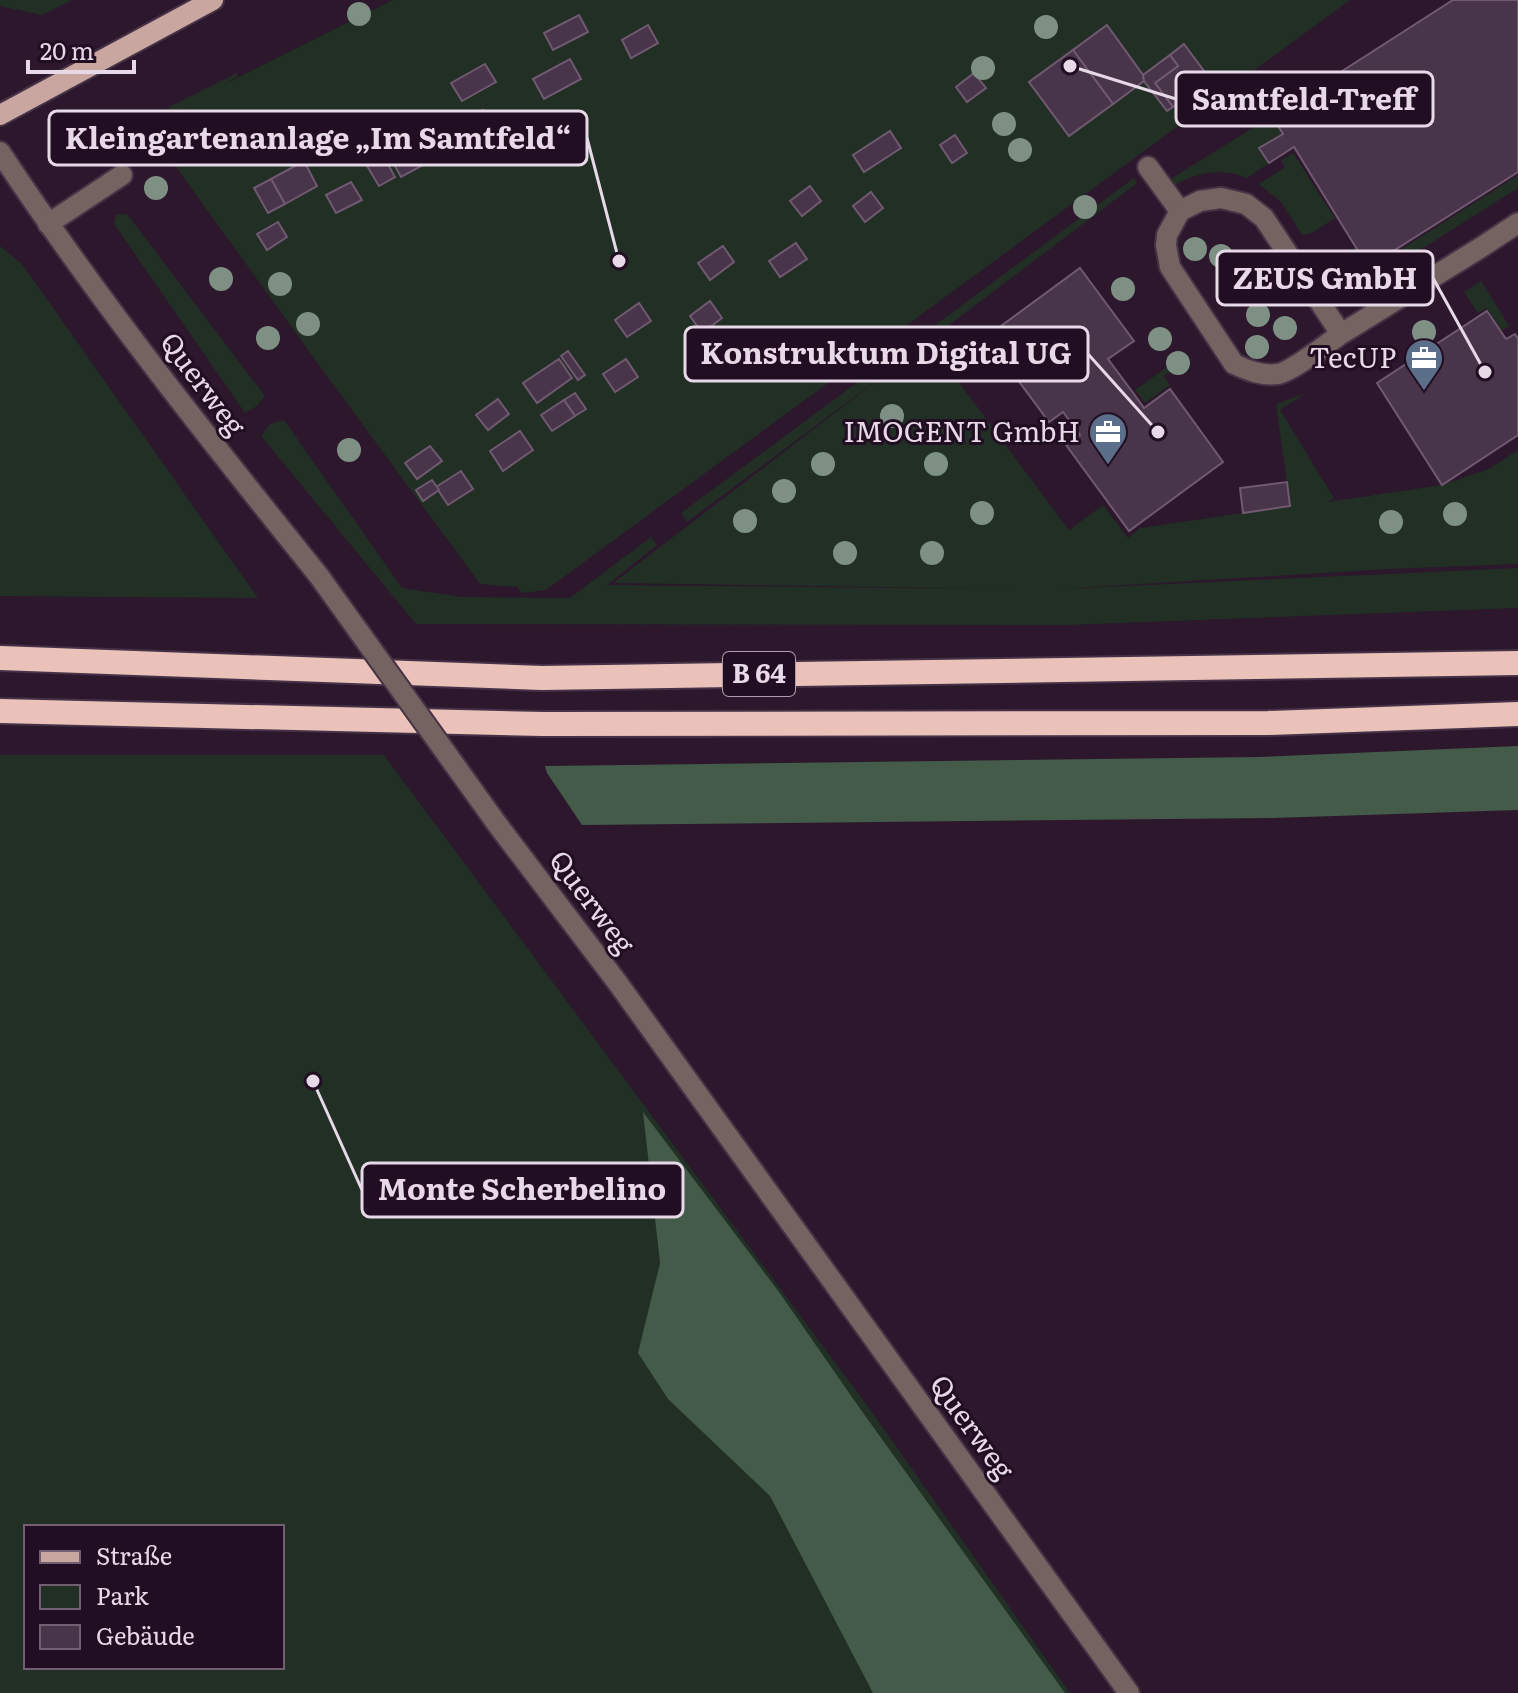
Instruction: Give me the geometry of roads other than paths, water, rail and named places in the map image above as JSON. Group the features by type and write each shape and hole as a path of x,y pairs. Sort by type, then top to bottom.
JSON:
{"highway":[{"name":"B 64","path":"0,658 542,678 1518,663"},
{"name":"B 64","path":"0,711 543,724 1268,723 1518,714"}],"main road":[{"path":"0,115 213,0"}],"street":[{"name":"Querweg","path":"0,152 48,224 216,450 319,576 497,824 617,982 1129,1693"},
{"path":"1148,167 1180,211"},
{"path":"48,224 122,175"},
{"path":"1341,334 1264,218 1246,204 1221,198 1200,201 1180,211 1167,235 1170,267 1234,364 1251,371 1280,374 1518,223"}],"place":[{"name":"Samtfeld-Treff","path":"1070,66"},
{"name":"Kleingartenanlage „Im Samtfeld“","path":"619,261"},
{"name":"ZEUS GmbH","path":"1485,372"},
{"name":"TecUP","path":"1424,392"},
{"name":"Konstruktum Digital UG","path":"1158,432"},
{"name":"IMOGENT GmbH","path":"1108,466"},
{"name":"Monte Scherbelino","path":"313,1081"}]}
